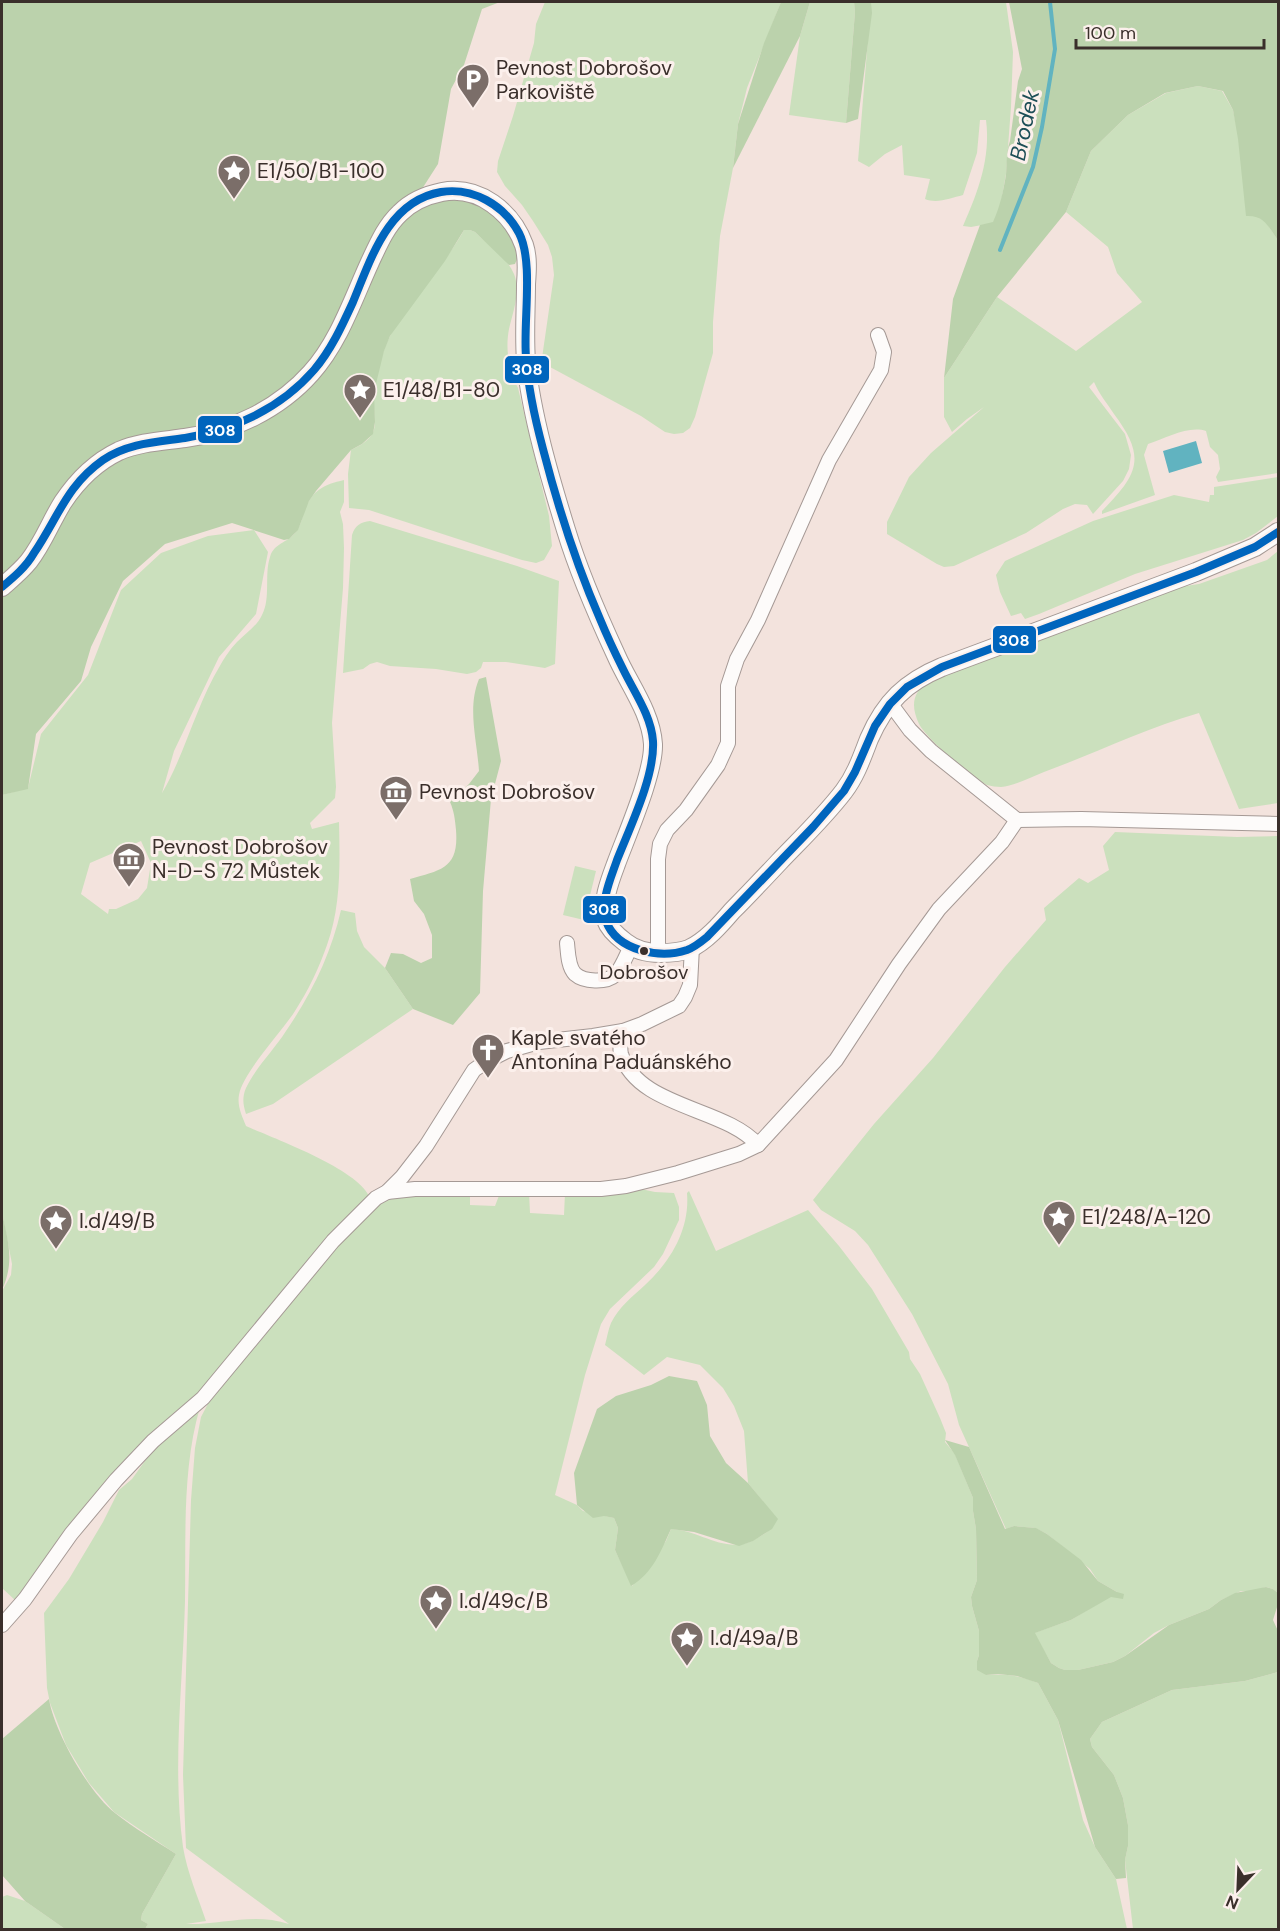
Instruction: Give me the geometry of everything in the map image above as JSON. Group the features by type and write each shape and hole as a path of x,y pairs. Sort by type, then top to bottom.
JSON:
{"street":[{"path":"2,588 26,565 42,542 63,503 90,470 122,449 159,441 192,438 236,425 277,402 310,375 325,356 380,242 390,223 400,212 411,204 438,193 458,191 483,198 497,207 510,220 524,244 527,269 526,364 531,396 550,472 578,567 617,659 645,714 653,745 645,783 612,874 605,915 608,924 619,938 645,952 658,953 683,951 716,929 834,804 853,776 877,721 904,688 926,674 1196,572 1255,547 1278,532"},
{"path":"658,953 660,844 667,830 686,810 717,765 728,743 728,686 737,659 758,620 829,460 881,370 884,352 878,335"},
{"path":"890,703 910,730 931,750 1017,820 1080,819 1278,825"},
{"path":"387,1192 425,1189 591,1189 626,1186 678,1173 739,1154 758,1145 836,1060 899,964 939,909 1002,842 1017,820"},
{"path":"567,942 570,963 575,974 585,979 595,980 605,980 617,973 631,946"},
{"path":"2,1625 26,1599 71,1534 96,1503 149,1445 203,1398 333,1241 376,1198 387,1192 402,1177 426,1146 474,1070 507,1051 539,1042 594,1036 623,1030 642,1024 679,1006 690,985 692,947"},
{"path":"620,1052 623,1030"},
{"path":"594,1036 620,1052 629,1069 668,1101 717,1119 752,1138 758,1145"}],"green space":[{"path":"2,2 500,2 482,9 464,65 451,89 438,164 304,370 273,396 233,418 214,424 119,442 21,560 2,577"},
{"path":"545,2 781,2 747,88 738,124 733,168 720,236 713,322 713,353 695,417 690,428 683,433 665,432 641,416 550,367 542,358 554,275 552,257 548,245 533,221 505,186 497,172 498,161 534,43 536,24"},
{"path":"781,2 810,2 800,36 733,168 738,124 764,43"},
{"path":"810,2 854,2 846,123 789,115 800,36"},
{"path":"854,2 871,2 872,13 858,119 846,123 855,12"},
{"path":"871,2 1006,2 1013,52 1011,107 1006,174 1000,208 993,223 963,226 974,200 985,161 986,120 980,120 977,153 963,195 939,201 925,199 930,179 904,175 902,145 885,154 869,167 858,161"},
{"path":"1009,2 1278,2 1278,240 1262,220 1246,216 1233,110 1223,91 1198,86 1165,93 1128,115 1091,151 1066,212 997,297 944,378 953,299 980,225 993,222 1006,175 1007,153 1018,81 1022,69"},
{"path":"1198,86 1222,91 1233,110 1256,216 1265,221 1278,240 1278,473 1218,482 1216,477 1220,469 1218,455 1210,447 1206,431 1185,431 1148,444 1144,455 1155,495 1102,514 1130,476 1134,465 1134,454 1124,429 1094,382 1089,387 1125,434 1131,455 1129,469 1123,481 1093,514 1087,505 1075,504 1063,509 1026,533 954,566 944,567 887,534 887,522 909,477 931,453 984,407 952,432 944,417 944,378 997,297 1076,351 1142,302 1117,273 1108,247 1066,212 1091,151 1128,115 1166,93"},
{"path":"449,199 473,202 495,216 514,239 518,255 515,264 509,265 475,232 464,230 445,261 390,336 374,392 373,434 351,450 316,491 309,501 298,530 289,539 284,540 232,523 165,544 123,581 91,647 81,681 36,734 28,789 2,795 2,598 32,570 69,507 94,475 125,456 282,408 406,217 427,204"},
{"path":"464,230 475,232 497,252 511,268 516,281 516,301 507,344 509,360 549,516 552,546 544,560 536,563 369,510 349,508 348,474 351,450 369,439 373,433 375,383 381,358 398,321"},
{"path":"1278,477 1278,516 1243,540 1135,574 1025,619 1021,613 1011,616 1000,592 996,575 1005,561 1093,521 1174,495 1209,502 1210,495 1214,495 1214,487"},
{"path":"344,480 344,502 340,512 344,548 343,588 332,723 336,787 335,798 310,823 312,829 339,822 339,869 335,916 324,954 309,987 289,1020 247,1075 239,1095 239,1103 246,1126 334,1166 363,1187 370,1198 204,1389 86,1505 16,1601 2,1588 2,1291 11,1275 12,1264 2,1212 2,795 28,788 41,734 88,675 121,590 161,553 208,536 254,530 268,552 256,614 219,657 174,751 162,793 212,680 233,647 262,615 266,601 268,564 272,552 297,531 311,498 319,490","holes":["141,841 151,863 147,888 138,899 116,909 109,909 108,914 81,894 90,863"]},
{"path":"370,521 559,581 555,664 545,668 506,662 483,662 481,668 476,672 467,674 390,666 377,662 363,669 343,673 352,535 359,525"},
{"path":"1278,551 1278,803 1239,809 1199,713 1140,733 1017,783 1001,787 987,785 971,775 940,748 919,724 914,705 916,694 929,680 1179,587 1199,584 1267,560"},
{"path":"486,677 501,761 491,799 483,891 480,993 453,1025 413,1009 385,968 391,953 403,954 421,963 432,958 432,935 424,914 414,901 410,879 439,870 451,860 455,852 456,830 450,802 479,771 473,713 475,690 479,679"},
{"path":"1115,832 1237,837 1278,836 1278,1593 1266,1587 1254,1591 1241,1591 1221,1600 1209,1609 1154,1633 1125,1656 1113,1662 1078,1670 1065,1670 1051,1663 1034,1633 1071,1620 1117,1592 1098,1581 1090,1569 1047,1534 1035,1528 1014,1526 1006,1529 959,1425 948,1384 912,1314 868,1245 855,1231 821,1210 813,1200 1046,920 1044,908 1079,878 1088,883 1109,870 1103,846"},
{"path":"575,866 596,871 584,920 563,915"},
{"path":"341,910 355,913 357,931 364,947 385,968 413,1009 273,1104 246,1114 243,1101 246,1088 286,1031 312,988 332,942"},
{"path":"636,1188 674,1193 679,1207 679,1220 663,1254 654,1267 610,1309 601,1324 585,1375 555,1495 577,1505 583,1511 614,1518 618,1528 615,1550 632,1586 666,1541 671,1529 736,1545 746,1543 771,1528 777,1519 748,1483 744,1431 734,1406 723,1388 700,1365 667,1357 644,1375 605,1345 611,1323 618,1312 654,1276 671,1255 682,1232 689,1191 716,1251 808,1210 872,1289 909,1352 910,1359 920,1374 940,1418 946,1433 945,1442 955,1454 973,1498 977,1580 971,1597 979,1631 977,1661 986,1675 1013,1676 1038,1683 1058,1720 1083,1820 1095,1847 1116,1879 1127,1929 145,1929 148,1924 141,1920 142,1914 176,1854 114,1812 89,1783 66,1745 50,1703 47,1688 44,1613 69,1579 119,1490 132,1479 155,1447 200,1407 190,1454 186,1503 178,1786 183,1847 206,1921 186,1924 263,1919 289,1924 186,1848 183,1775 191,1500 195,1448 201,1417 212,1396 337,1244 379,1204 392,1195 470,1193 470,1205 495,1206 500,1193 529,1192 530,1213 564,1215 565,1193"},
{"path":"2,1212 9,1260 2,1290"},
{"path":"669,1376 697,1381 707,1405 710,1436 726,1463 748,1483 778,1519 772,1529 753,1541 739,1546 694,1532 671,1529 651,1568 631,1586 615,1550 618,1528 614,1518 604,1516 593,1518 577,1505 574,1473 597,1409 616,1396 651,1385"},
{"path":"945,1440 969,1447 1005,1529 1014,1526 1036,1528 1047,1534 1081,1560 1098,1581 1124,1594 1123,1599 1111,1597 1071,1620 1035,1633 1051,1663 1059,1668 1078,1670 1113,1662 1169,1625 1209,1609 1235,1593 1266,1587 1278,1593 1278,1604 1273,1620 1278,1631 1278,1672 1245,1681 1172,1690 1102,1722 1090,1739 1092,1747 1114,1775 1123,1798 1128,1825 1126,1878 1116,1879 1095,1847 1058,1720 1038,1683 1017,1676 986,1675 977,1670 979,1631 971,1597 977,1580 973,1498 955,1455"},
{"path":"1278,1672 1278,1929 1133,1929 1125,1860 1128,1825 1123,1798 1114,1775 1092,1747 1090,1739 1102,1722 1172,1690 1245,1681"},
{"path":"49,1699 65,1744 94,1791 115,1813 176,1854 142,1914 141,1920 148,1924 145,1929 65,1929 25,1901 2,1875 2,1739"},
{"path":"7,1895 25,1901 65,1929 2,1930 2,1897"}],"water":[{"path":"1196,441 1202,463 1169,473 1163,451"}],"waterway":[{"name":"Brodek","path":"1000,250 1033,167 1042,127 1055,49 1050,2"}],"transit line":[{"name":"308","path":"2,587 31,558 71,492 90,470 103,460 133,447 203,434 239,423 272,406 301,384 331,346 384,234 407,207 441,192 465,192 486,200 496,206 513,223 523,245 527,276 525,343 527,369 532,403 561,514 591,598 611,644 646,713 652,731 653,755 650,770 641,801 607,890 604,906 606,921 612,931 629,946 652,953 676,953 695,946 707,937 813,827 844,791 875,726 890,704 907,687 942,667 1196,572 1255,547 1278,532"}],"place":[{"name":"Pevnost Dobrošov Parkoviště","path":"473,109"},
{"name":"E1/50/B1-100","path":"234,200"},
{"name":"E1/48/B1-80","path":"360,419"},
{"name":"Pevnost Dobrošov","path":"396,821"},
{"name":"Pevnost Dobrošov N-D-S 72 Můstek","path":"129,888"},
{"name":"Dobrošov","path":"644,951"},
{"name":"Kaple svatého Antonína Paduánského","path":"488,1079"},
{"name":"E1/248/A-120","path":"1059,1246"},
{"name":"I.d/49/B","path":"56,1250"},
{"name":"I.d/49c/B","path":"436,1630"},
{"name":"I.d/49a/B","path":"687,1667"}]}
